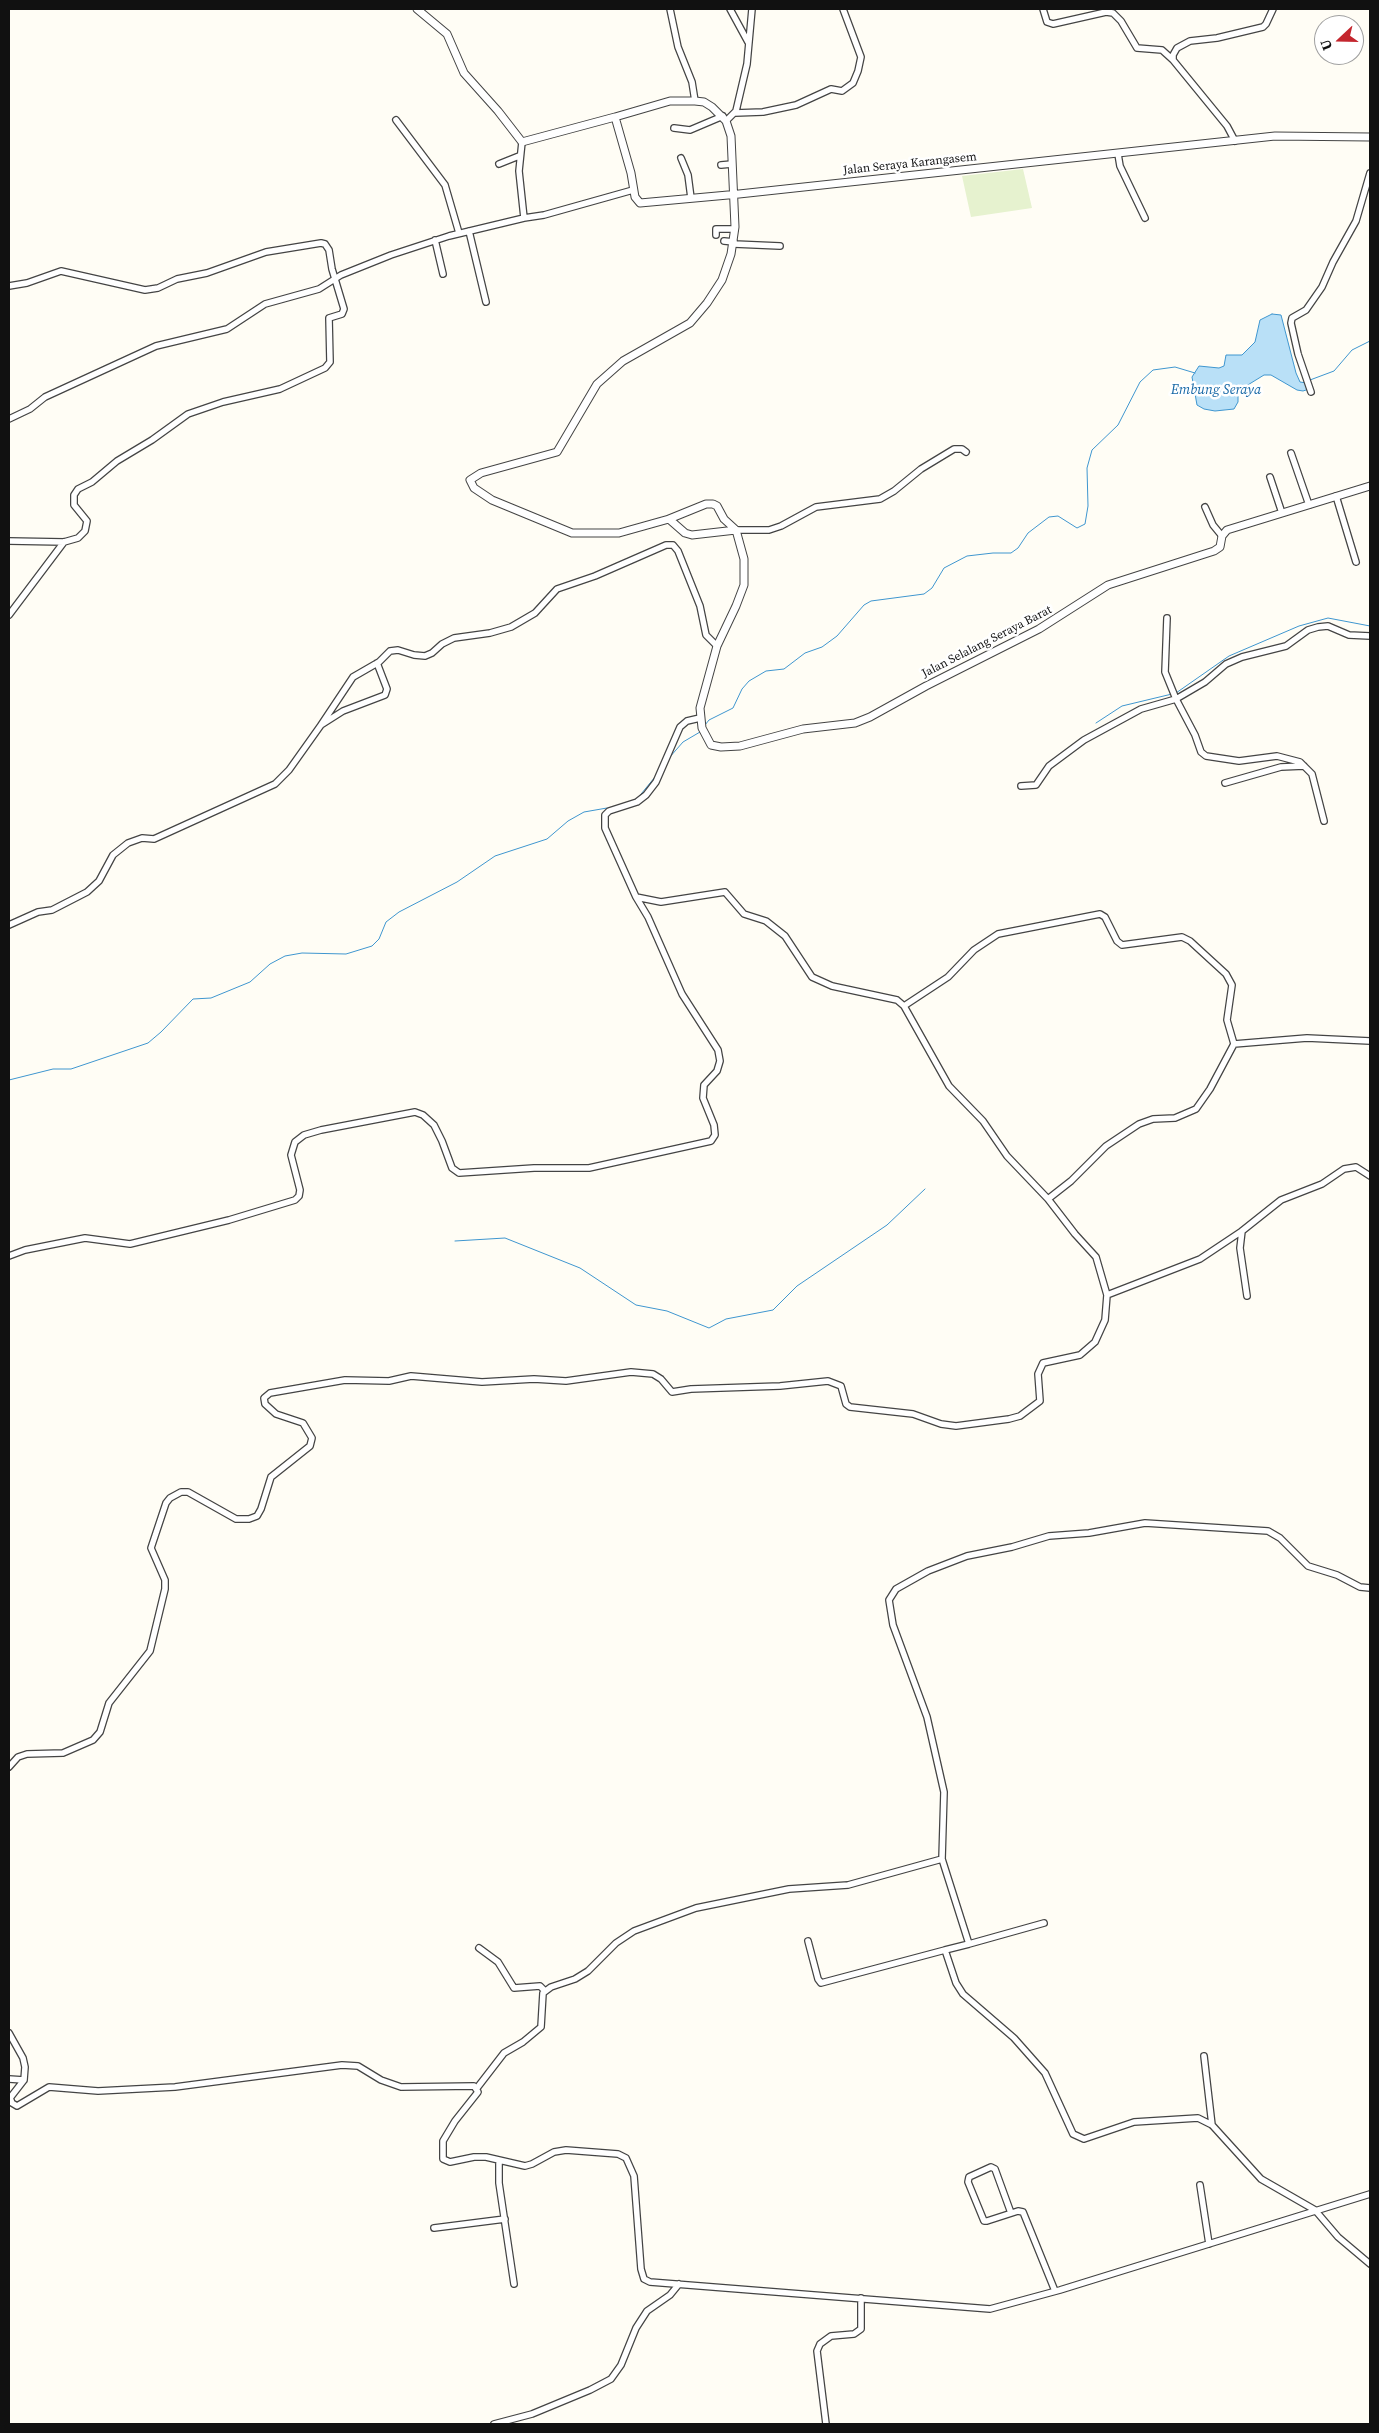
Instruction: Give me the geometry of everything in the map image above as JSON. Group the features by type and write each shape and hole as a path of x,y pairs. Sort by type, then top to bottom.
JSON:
{"street":[{"path":"417,9 447,34 464,73 498,111 522,142 519,156 524,218"},
{"path":"670,9 678,47 692,82 695,102"},
{"path":"730,9 749,44"},
{"path":"734,114 747,64 752,9"},
{"path":"674,128 690,130 734,114 763,112 796,105 831,89 842,91 853,83 861,57 842,9"},
{"path":"1043,9 1047,22 1053,24 1106,12 1113,13 1121,21 1137,48 1162,50 1173,60 1227,126 1235,141"},
{"path":"1173,60 1174,51 1190,41 1217,38 1263,26 1266,24 1273,9"},
{"path":"9,1256 25,1250 85,1238 130,1244 229,1220 295,1200 299,1196 300,1190 291,1155 295,1142 304,1136 321,1130 415,1112 423,1115 434,1125 452,1168 459,1173 534,1168 589,1168 711,1141 715,1135 703,1098 704,1086 717,1071 720,1061 718,1050 682,994 651,923 636,897 605,828 605,815 609,811 637,802 646,795 656,782 680,727 687,721 700,718 700,708 717,646 736,606 745,578 744,559 736,530 724,519 717,506 706,504 669,519 619,533 572,533 492,500 474,488 470,480 481,473 558,452 597,384 623,362 690,323 707,303 722,280 725,264 734,243 731,136 724,119 712,107 695,102 670,101 522,142"},
{"path":"9,419 30,409 45,397 149,349 169,342 227,329 265,304 319,289 336,279 391,255 459,233 544,215 633,190 632,174 615,116"},
{"path":"396,120 445,185 459,233"},
{"name":"Jalan Seraya Karangasem","path":"633,190 635,197 640,203 1297,135 1370,137"},
{"path":"1118,154 1120,166 1146,218"},
{"path":"499,164 519,156"},
{"path":"681,158 688,175 691,198"},
{"path":"721,164 732,164"},
{"path":"1311,392 1293,336 1292,318 1306,310 1322,288 1333,262 1356,221 1370,173"},
{"path":"716,235 716,229 735,230"},
{"path":"469,231 486,302"},
{"path":"435,240 443,274"},
{"path":"724,241 780,246"},
{"path":"9,286 27,283 61,271 139,290 151,290 176,279 207,272 266,252 321,243 325,244 329,250 344,312 329,318 330,359 328,366 280,389 223,402 180,418 152,440 111,465 89,485 78,489 73,502 87,521 87,528 78,538 64,542 9,541"},
{"path":"669,519 685,533 692,536 736,530 769,530 781,526 816,506 880,499 894,491 921,469 954,449 962,449 966,452"},
{"path":"1291,453 1309,505"},
{"path":"1270,477 1282,513"},
{"name":"Jalan Selalang Seraya Barat","path":"700,718 702,728 709,742 720,747 740,746 811,728 855,723 1040,629 1104,587 1218,549 1222,536 1227,530 1370,486"},
{"path":"1336,496 1356,562"},
{"path":"1205,507 1213,525 1222,536"},
{"path":"9,615 64,542"},
{"path":"9,925 38,912 52,910 87,892 99,881 114,855 128,843 142,838 154,840 275,784 289,770 350,680 356,674 377,664 390,651 398,650 425,656 454,638 485,634 511,626 535,614 557,589 595,576 666,545 673,545 678,551 700,606 706,635 717,646"},
{"path":"1167,618 1165,672 1176,699 1195,735 1201,752 1206,756 1239,761 1282,756 1306,766 1312,774 1324,821"},
{"path":"1021,786 1036,784 1048,768 1062,755 1132,713 1176,699 1205,682 1226,664 1251,654 1286,646 1313,628 1328,626 1349,635 1370,636"},
{"path":"321,725 343,711 385,695 388,689 377,664"},
{"path":"1225,782 1281,767 1306,766"},
{"path":"9,1767 18,1757 26,1754 63,1753 93,1740 100,1732 109,1703 150,1652 165,1589 165,1580 151,1548 166,1503 170,1498 181,1492 188,1492 236,1519 249,1519 257,1516 261,1509 271,1477 310,1446 312,1438 303,1424 276,1414 265,1404 264,1398 270,1393 346,1380 389,1381 411,1376 482,1382 534,1379 566,1381 631,1372 653,1374 661,1379 672,1392 691,1389 835,1382 841,1386 846,1404 850,1407 913,1414 942,1424 956,1426 1020,1416 1040,1401 1038,1374 1041,1366 1048,1361 1080,1354 1091,1348 1105,1320 1107,1295 1096,1257 1080,1241 1048,1199 1008,1156 983,1121 949,1086 904,1006 897,1000 852,992 812,977 785,936 766,922 744,914 725,892 661,902 636,897"},
{"path":"904,1006 948,977 974,950 998,934 1100,914 1105,917 1117,941 1122,946 1182,937 1190,941 1226,974 1232,985 1227,1020 1234,1044 1210,1090 1196,1109 1175,1118 1152,1119 1139,1124 1106,1146 1071,1181 1048,1199"},
{"path":"1234,1044 1307,1038 1370,1041"},
{"path":"1107,1295 1200,1259 1242,1231 1281,1200 1322,1184 1344,1168 1356,1167 1370,1176"},
{"path":"1242,1231 1241,1260 1247,1296"},
{"path":"969,1944 942,1858 944,1792 924,1708 889,1609 889,1600 896,1589 928,1571 967,1556 995,1551 1049,1536 1089,1533 1145,1523 1268,1531 1280,1538 1308,1566 1337,1575 1360,1587 1370,1588"},
{"path":"942,1858 848,1885 789,1889 684,1911 626,1935 588,1971 575,1979 545,1990 542,1996 541,2027 523,2042 504,2053 477,2088 478,2092 448,2131 443,2141 443,2159 450,2162 474,2157 525,2166 554,2152 566,2150 618,2154 626,2158 634,2176 643,2276 650,2282 990,2309 1055,2291 1370,2194"},
{"path":"808,1941 818,1979 821,1983 1044,1923"},
{"path":"479,1948 498,1962 514,1988 540,1986 545,1990"},
{"path":"945,1950 956,1983 963,1994 1009,2033 1045,2073 1073,2134 1084,2138 1134,2122 1188,2117 1198,2118 1212,2125 1261,2179 1274,2189 1315,2210 1338,2237 1370,2264"},
{"path":"9,2033 22,2058 25,2074 24,2080 11,2095 12,2103 17,2106 49,2087 98,2091 166,2088 342,2065 358,2066 381,2080 401,2087 469,2085 477,2088"},
{"path":"1204,2056 1212,2125"},
{"path":"9,2079 24,2080"},
{"path":"499,2160 499,2182 514,2284"},
{"path":"1011,2213 995,2169 991,2168 969,2177 968,2182 984,2221 1020,2211 1024,2214 1055,2291"},
{"path":"1200,2185 1209,2244"},
{"path":"434,2228 505,2219"},
{"path":"494,2424 532,2414 611,2379 621,2365 636,2328 647,2311 670,2295 679,2284"},
{"path":"826,2424 817,2351 820,2344 831,2336 854,2334 861,2330 861,2298"}],"green space":[{"path":"1023,169 1032,208 971,217 962,176"}],"water":[{"name":"Embung Seraya","path":"1272,314 1281,315 1296,373 1300,382 1307,383 1309,389 1297,390 1271,375 1264,375 1238,391 1238,402 1234,409 1215,411 1204,409 1197,405 1192,377 1199,366 1219,368 1224,366 1226,355 1242,355 1255,342 1260,320"}],"waterway":[{"path":"1310,380 1334,371 1352,350 1370,341"},
{"path":"705,725 709,720 733,708 742,689 749,681 766,671 784,669 805,653 822,647 837,636 864,605 871,601 924,594 932,588 944,568 967,556 1011,553 1018,548 1028,533 1049,517 1058,516 1077,528 1085,524 1088,506 1087,468 1092,450 1118,425 1140,382 1153,370 1175,367 1195,373"},
{"path":"1176,693 1229,656 1299,626 1328,618 1370,626"},
{"path":"1096,723 1122,706 1172,694"},
{"path":"669,758 683,742 700,732"},
{"path":"637,799 655,777"},
{"path":"9,1080 53,1069 71,1069 148,1043 193,999 211,998 250,982 270,964 285,956 302,953 346,954 372,946 379,939 386,922 399,912 457,882 495,856 547,839 568,821 584,812 607,808"},
{"path":"455,1241 505,1238 580,1268 636,1305 667,1311 709,1328 726,1319 773,1310 797,1286 887,1225 925,1189"}]}
